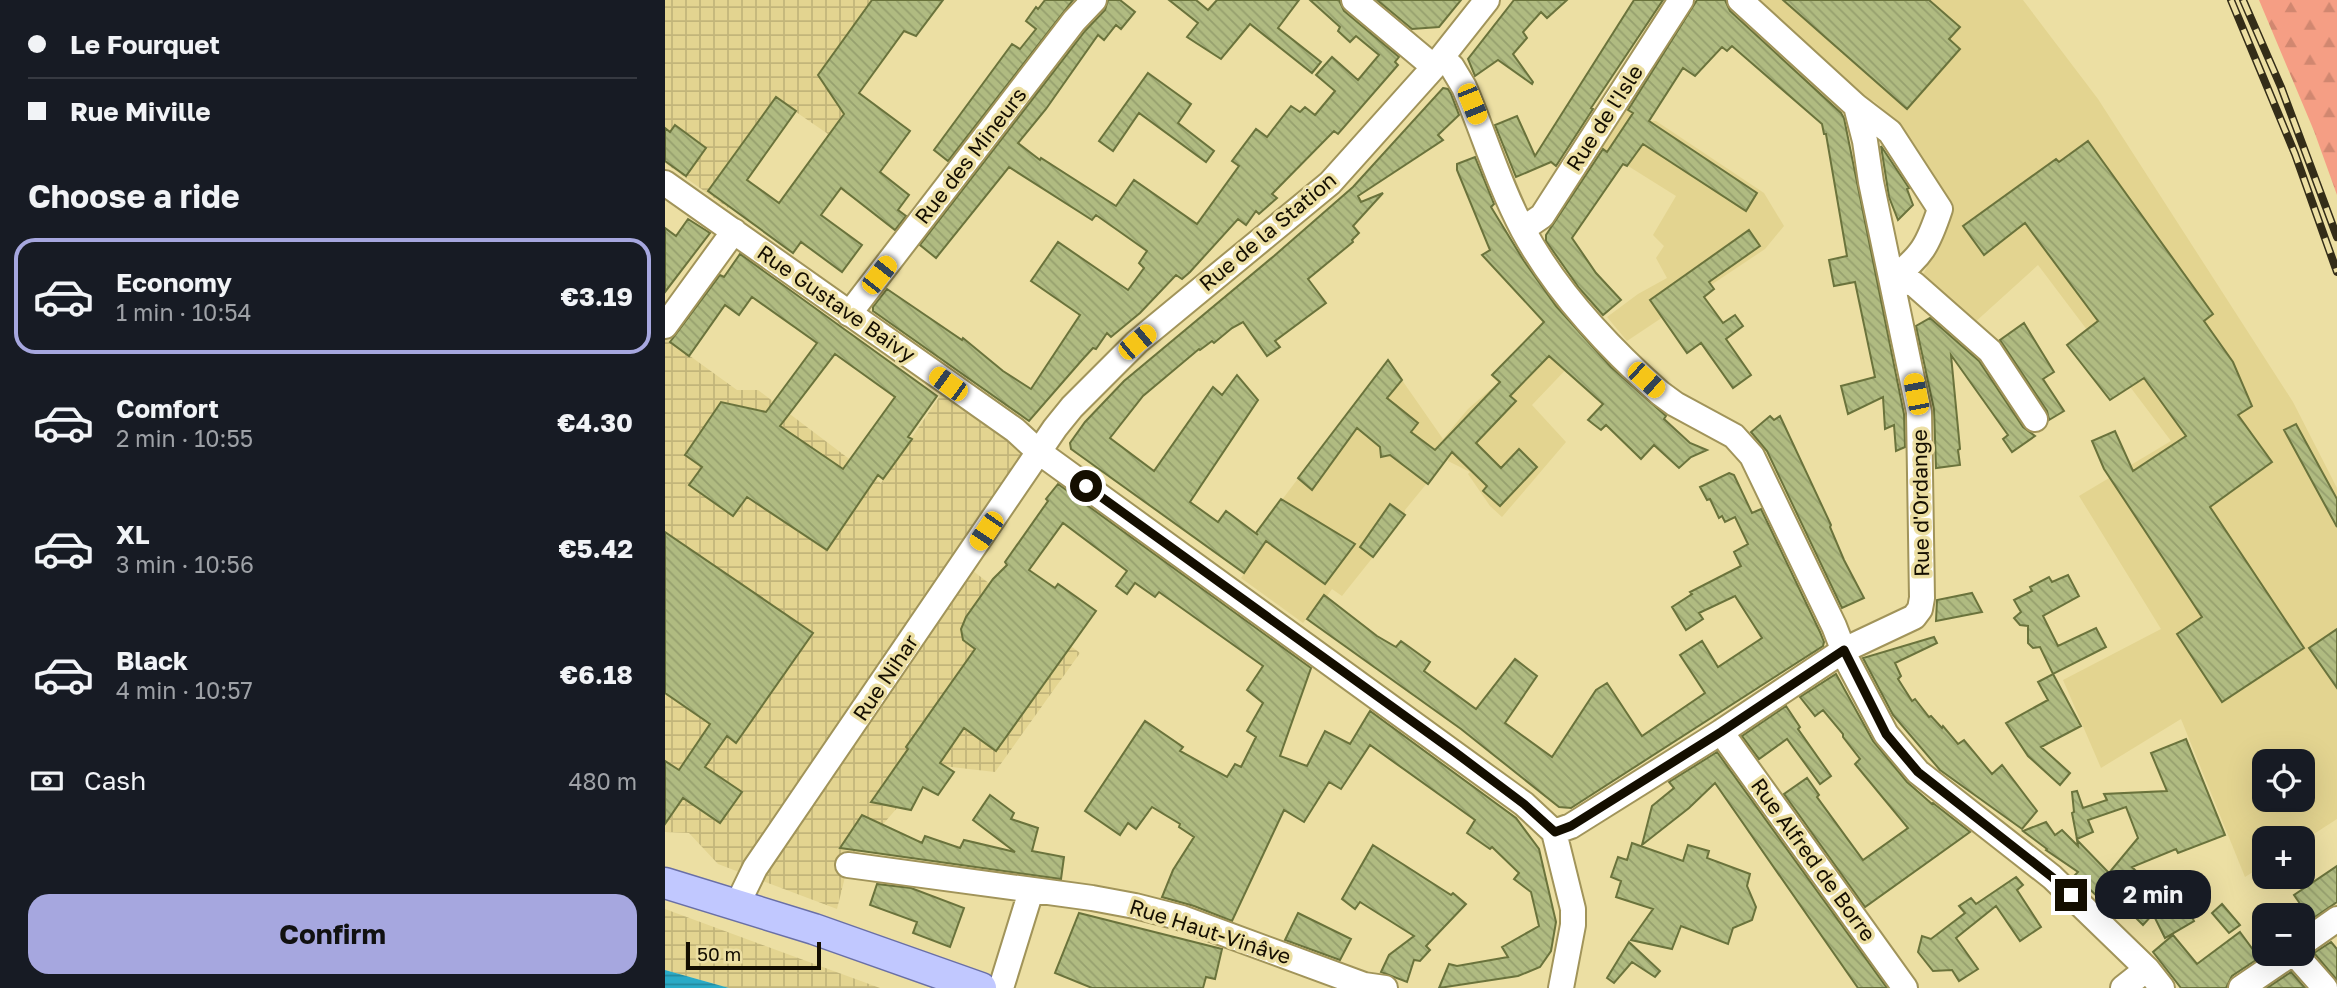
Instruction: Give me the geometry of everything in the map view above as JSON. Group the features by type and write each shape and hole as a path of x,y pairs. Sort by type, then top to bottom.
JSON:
{"main road":[{"path":"665,883 814,929 981,988"}],"street":[{"name":"Rue des Mineurs","path":"849,314 1074,21 1094,0"},
{"path":"1354,0 1438,62 1452,66 1464,87 1523,229 1541,260 1574,306 1646,380 1675,404 1734,436 1752,456 1886,734 1918,772 2052,877 2154,978 2123,988"},
{"name":"Rue de la Station","path":"1039,452 1072,407 1137,342 1330,183 1438,62 1487,0"},
{"name":"Rue de l'Isle","path":"1523,229 1542,216 1681,0"},
{"path":"1741,0 1856,106 1890,132 1940,209 1930,239 1915,261 1892,279"},
{"name":"Rue d'Ordange","path":"1555,832 1571,826 1721,732 1844,650 1914,617 1920,609 1919,412 1856,106"},
{"name":"Rue Gustave Baivy","path":"665,183 1014,430 1039,452 1452,750 1524,804 1555,832"},
{"path":"665,327 734,231"},
{"path":"1892,279 1915,285 1990,351 2035,419"},
{"name":"Rue Nihar","path":"737,905 755,868 1039,452"},
{"name":"Rue Alfred de Borre","path":"1721,732 1905,988"},
{"path":"1555,832 1573,909 1573,925 1561,988"},
{"name":"Rue Haut-Vinâve","path":"848,865 1117,902 1165,913 1364,985 1385,988"},
{"path":"1001,988 1031,891"},
{"path":"2315,935 2337,919"},
{"path":"2241,988 2275,966"},
{"path":"2304,966 2325,988"}],"shaded area":[{"path":"665,0 927,0 828,134 796,112 728,208 665,163"},
{"path":"1755,0 2023,0 2098,99 2293,402 2337,488 2337,819 2315,833 2315,826 2252,826 2252,873 2245,877 2181,719 2101,768 2063,680 2161,629 2079,496 2171,441 2038,265 1973,324 1923,275 1953,214 1900,133 1896,121 1874,101 1865,99"},
{"path":"1627,109 1649,121 1656,121 1764,193 1784,226 1765,249 1627,341 1607,317 1638,294 1667,278 1656,258 1664,246 1653,235 1676,196 1601,149"},
{"path":"1560,305 1595,339 1532,405 1566,442 1502,517 1490,506 1468,474 1470,472 1448,461 1450,455 1405,510 1405,515 1389,537 1342,596 1332,589 1303,623 1241,578 1261,548 1256,534 1388,360 1443,439 1468,409 1498,383 1491,375"},
{"path":"665,338 737,390 758,390 881,483 948,384 1039,452 964,564 1080,653 995,772 934,765 848,865 837,909 718,864 689,833 665,832"},
{"path":"665,909 880,988 729,988 665,970"}],"green space":[{"path":"2259,0 2337,0 2337,195 2314,131"}],"water":[{"path":"665,970 729,988 665,988"}],"building":[{"path":"872,0 943,0 916,36 904,31 859,93 910,131 880,172 909,195 898,210 906,216 895,230 841,188 821,215 862,245 842,272 801,242 793,253 708,191 776,97 796,111 747,180 779,203 844,114 818,75"},
{"path":"1045,0 1073,0 948,161 934,150 1012,44 1020,49 1036,29 1026,21"},
{"path":"1108,0 1120,0 1135,12 1121,29 1116,25 1104,40 1098,35 1046,109 1018,143 1040,160 1041,158 1116,206 1134,180 1197,224 1239,166 1232,161 1256,129 1267,137 1291,106 1300,112 1305,107 1315,115 1335,91 1316,75 1332,57 1358,80 1379,55 1356,36 1350,42 1338,31 1340,27 1310,0 1339,0 1344,11 1399,57 1395,62 1398,65 1338,134 1334,131 1272,194 1277,198 1259,214 1256,211 1246,225 1238,219 1182,279 1176,275 1140,313 1111,337 1107,333 1096,349 1093,348 1029,421 873,311 873,307 887,289 962,340 963,338 1003,371 1031,389 1080,315 1031,281 1058,242 1128,290 1144,268 1139,263 1147,251 1096,215 1092,220 1009,167 936,258 920,245 1085,31 1105,10"},
{"path":"1169,0 1196,0 1208,10 1217,0 1299,0 1278,28 1321,62 1312,73 1250,24 1221,59 1187,37 1198,23"},
{"path":"1377,0 1461,0 1439,27 1412,29"},
{"path":"1514,0 1567,0 1547,18 1541,12 1523,32 1527,38 1513,54 1532,84 1498,60 1475,76 1468,59"},
{"path":"1634,0 1663,0 1556,166 1551,162 1516,177 1495,125 1517,116 1535,156"},
{"path":"1697,0 1725,0 1730,11 1844,118 1904,414 1905,447 1896,451 1894,425 1885,429 1883,397 1848,414 1841,386 1875,377 1855,282 1834,286 1829,260 1847,256 1822,124 1732,46 1727,51 1722,47 1695,76 1683,68 1649,121 1757,193 1746,211 1643,144 1627,166 1623,164 1572,238 1596,273 1621,300 1603,315 1579,288 1546,241 1546,235 1603,149 1607,152 1633,113 1628,110"},
{"path":"1783,0 1929,0 1960,27 1949,39 1960,49 1907,109"},
{"path":"1148,73 1191,104 1178,123 1214,151 1206,162 1139,113 1113,151 1099,141"},
{"path":"1443,88 1448,89 1451,94 1459,115 1438,135 1443,140 1358,196 1361,202 1383,193 1353,226 1359,233 1353,242 1308,279 1326,303 1275,341 1280,347 1267,356 1243,322 1232,328 1214,343 1212,341 1199,349 1143,396 1110,438 1154,471 1213,387 1222,395 1237,375 1258,400 1190,502 1218,522 1226,511 1258,535 1256,533 1281,499 1355,544 1325,584 1266,541 1244,573 1071,449 1070,443 1085,422 1124,381 1353,187"},
{"path":"675,125 706,148 686,176 665,161 665,128 670,132"},
{"path":"2088,141 2213,314 2204,321 2233,362 2252,406 2238,415 2272,462 2210,507 2304,648 2222,702 2177,634 2202,617 2104,469 2092,441 2115,431 2133,471 2186,436 2144,378 2110,400 2067,345 2098,321 2025,223 1984,255 1963,226 2056,159 2059,162"},
{"path":"1881,146 1909,188 1907,189 1913,205 1898,220 1889,197"},
{"path":"1475,157 1494,204 1491,207 1556,306 1611,367 1666,416 1664,419 1690,443 1707,450 1691,457 1679,468 1654,445 1641,459 1606,425 1601,430 1588,420 1603,404 1549,356 1510,396 1516,401 1476,443 1501,468 1519,449 1537,467 1500,506 1483,491 1487,486 1452,452 1428,484 1390,455 1381,457 1380,447 1357,428 1312,490 1298,478 1388,360 1402,380 1387,398 1418,423 1411,432 1435,450 1500,382 1492,375 1544,322 1482,255 1490,250 1457,170 1457,164"},
{"path":"688,219 710,233 665,292 665,228 676,236"},
{"path":"1749,230 1760,246 1709,282 1714,289 1704,297 1723,323 1735,315 1743,326 1726,339 1751,375 1733,388 1701,343 1687,353 1650,300"},
{"path":"740,254 937,396 908,437 912,439 883,479 878,475 827,550 747,497 733,516 689,485 702,467 685,455 721,402 766,412 817,343 752,297 739,315 725,305 689,356 670,342 720,275 724,277","holes":["835,354 895,397 843,469 780,426"]},
{"path":"1930,318 1979,361 2023,427 2035,436 2012,452 2003,439 2008,435 1951,355 1960,465 1936,468 1934,409 1916,326"},
{"path":"2024,323 2054,372 2043,379 2064,411 2049,420 2047,411 2000,340"},
{"path":"1770,416 1774,420 1780,416 1831,525 1844,560 1864,598 1842,608 1767,451 1751,432"},
{"path":"2296,424 2337,499 2337,527 2284,430"},
{"path":"1729,473 1734,475 1752,513 1761,509 1820,632 1823,646 1571,808 1559,807 1461,729 1307,619 1324,595 1377,636 1396,647 1401,641 1430,662 1424,671 1476,709 1515,659 1537,676 1505,723 1552,757 1596,690 1607,683 1642,736 1705,693 1680,655 1702,641 1718,667 1762,638 1735,596 1699,613 1703,619 1686,630 1672,607 1692,594 1690,592 1741,566 1734,552 1748,544 1735,517 1725,522 1722,516 1719,518 1710,499 1707,500 1700,487"},
{"path":"1058,484 1311,668 1280,756 1307,766 1325,731 1350,744 1370,711 1516,818 1539,849 1556,922 1551,951 1540,967 1518,976 1439,988 1449,964 1457,966 1508,957 1502,947 1539,926 1531,892 1514,879 1519,873 1492,847 1490,849 1467,833 1475,820 1370,745 1341,789 1329,782 1304,822 1284,810 1232,921 1162,897 1173,870 1194,837 1179,827 1180,824 1152,807 1136,829 1128,823 1120,835 1085,811 1145,721 1183,747 1180,751 1227,777 1235,764 1241,767 1256,737 1247,731 1263,703 1247,690 1263,666 1159,592 1155,597 1135,583 1127,594 1116,586 1127,571 1063,523 1029,570 1055,588 1058,584 1096,611 996,751 964,728 940,763 954,772 938,795 923,787 911,810 871,802 975,649 963,640 961,629 966,617 993,579 1007,565 1005,562"},
{"path":"1390,504 1405,515 1373,557 1360,547"},
{"path":"665,532 813,633 736,743 727,736 705,767 742,792 720,823 683,798 665,824 665,761 679,770 710,724 665,693"},
{"path":"2068,575 2079,596 2043,616 2058,646 2096,628 2106,647 2053,674 2040,647 2033,648 2028,643 2028,626 2020,625 2014,618 2021,612 2014,600 2032,591 2030,587 2049,577 2052,582"},
{"path":"1972,593 1982,612 1936,621 1937,600"},
{"path":"2337,629 2337,688 2309,648"},
{"path":"1934,637 1937,643 1895,663 1901,676 1898,679 1912,701 1915,699 1929,717 1942,728 1943,726 1958,744 1964,740 1992,774 2002,765 2037,811 2022,829 1940,770 1893,715 1863,658"},
{"path":"1836,674 1873,741 1907,782 1970,832 1865,907 1784,794 1807,778 1819,795 1817,797 1863,860 1908,828 1855,764 1860,759 1843,734 1823,710 1815,716 1800,697"},
{"path":"2053,674 2081,726 2041,747 2070,773 2060,785 2028,756 2006,723 2048,700 2038,682"},
{"path":"1786,706 1800,727 1798,729 1831,776 1820,784 1787,739 1759,759 1742,736"},
{"path":"2186,739 2225,835 2178,853 2176,849 2132,867 2165,901 2180,894 2194,921 2165,938 2153,914 2143,925 2111,893 2103,902 2075,875 2078,872 2023,831 2046,822 2055,835 2062,830 2078,846 2077,840 2109,873 2138,838 2126,807 2088,820 2093,832 2077,839 2072,813 2072,792 2077,791 2083,808 2107,800 2104,794 2167,791 2151,753"},
{"path":"1717,752 1887,988 1858,988 1715,783 1689,808 1642,845 1652,806 1674,788 1669,782"},
{"path":"990,795 1014,813 1011,819 1038,828 1032,851 1064,857 1061,879 840,848 862,815 922,843 925,836 960,848 964,840 1015,852 973,820"},
{"path":"1632,843 1683,861 1688,845 1709,851 1707,858 1750,874 1747,886 1756,907 1752,920 1733,928 1728,944 1681,926 1672,949 1631,940 1653,909 1616,897 1621,881 1611,877 1618,857 1627,860"},
{"path":"1373,845 1451,895 1453,893 1466,904 1426,946 1430,950 1420,961 1414,960 1407,982 1381,972 1389,955 1414,936 1360,902 1355,909 1342,899"},
{"path":"2337,866 2337,902 2315,917 2315,903 2300,903 2294,895 2303,889 2315,889 2315,881"},
{"path":"2016,877 2023,885 2017,890 2041,927 2020,941 1996,906 1956,938 1978,969 1959,981 1952,970 1933,971 1918,952 1922,936 1931,939 1965,913 1959,906 1971,898 1976,904"},
{"path":"877,884 911,888 964,908 950,947 913,933 917,922 870,905"},
{"path":"2222,904 2240,925 2229,933 2212,913"},
{"path":"1079,913 1222,949 1215,979 1206,977 1203,988 1092,988 1055,973"},
{"path":"1298,913 1351,939 1340,960 1285,940"},
{"path":"2240,932 2252,948 2252,963 2232,976 2226,988 2181,988 2153,952 2173,935 2197,964"},
{"path":"1629,942 1660,971 1655,977 1632,962 1614,983 1607,978"},
{"path":"2331,942 2337,949 2337,980 2315,954"},
{"path":"2291,972 2305,988 2267,988"}],"railway":[{"path":"2231,0 2295,154 2337,272"},
{"path":"2243,0 2281,87 2337,237"}],"route":[{"path":"1086,486 1452,750 1524,804 1555,832 1571,826 1721,732 1844,650 1886,734 1918,772 2052,877 2071,895"}]}
